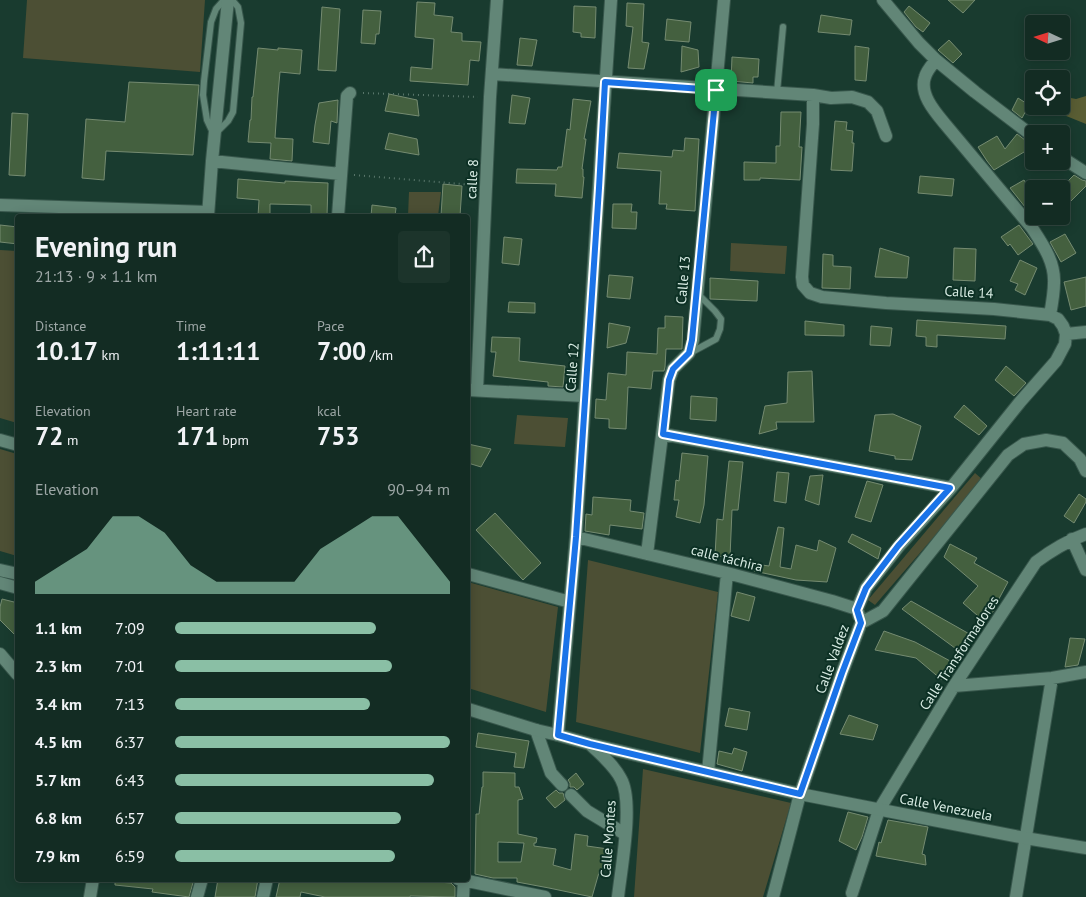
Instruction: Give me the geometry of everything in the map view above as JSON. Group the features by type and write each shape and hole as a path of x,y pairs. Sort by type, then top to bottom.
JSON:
{"street":[{"path":"0,205 208,214 226,0"},
{"name":"calle 8","path":"472,390 497,0"},
{"name":"Calle 12","path":"558,735 576,537 611,0"},
{"name":"Calle 13","path":"689,353 697,293 724,0"},
{"path":"883,0 936,60 1025,130"},
{"path":"861,623 857,610 866,588 898,546 950,488 1056,361 1065,344 1066,334 1063,326 1058,319 1050,315 1054,274 1048,254 1032,228 944,124 925,94 924,78 936,60"},
{"path":"492,74 716,90 777,92 831,98 852,97 868,102 878,111 886,136"},
{"path":"338,214 347,96 350,93"},
{"name":"Calle 14","path":"813,96 802,278 803,285 810,293 886,303 994,309 1050,315"},
{"path":"212,161 341,174"},
{"path":"1070,163 1086,174"},
{"path":"1066,334 1086,332"},
{"path":"648,554 669,380 673,369 689,353"},
{"path":"472,390 586,396"},
{"path":"663,434 950,488"},
{"path":"0,440 15,444"},
{"name":"Calle Valdez","path":"774,897 800,794 861,623 883,611 1008,455 1024,444 1046,440 1062,443 1080,459 1086,471"},
{"name":"Calle Transformadores","path":"852,893 879,810 954,686 1036,562 1050,551 1086,534"},
{"name":"calle táchira","path":"576,537 727,573 832,601 857,610"},
{"path":"1072,539 1086,570"},
{"path":"0,570 15,573"},
{"path":"708,772 727,573"},
{"path":"470,575 570,602"},
{"path":"0,583 15,587"},
{"path":"0,654 15,672"},
{"path":"954,686 1052,678 1086,672"},
{"path":"1016,897 1052,678"},
{"name":"Calle Montes","path":"470,710 590,744 611,764 622,780 627,802 618,897"},
{"path":"536,730 551,773 562,785"},
{"name":"Calle Venezuela","path":"590,744 800,794 1086,848"},
{"path":"571,795 587,811 625,834"},
{"path":"470,881 545,897"},
{"path":"90,897 92,882"},
{"path":"197,897 201,882"},
{"path":"264,897 266,882"},
{"path":"462,882 463,897"}],"lane":[{"path":"214,135 228,121 233,112 241,23 238,7 232,0"},
{"path":"777,92 783,27"},
{"path":"689,353 716,339 720,329 721,319 715,310 697,293"}],"path":[{"path":"350,93 490,97"},
{"path":"341,174 486,186"}],"green space":[{"path":"27,0 205,0 200,72 23,58"},
{"path":"1086,96 1086,124 1064,115 1070,115 1070,98 1076,99"},
{"path":"409,192 441,192 438,214 408,214"},
{"path":"731,243 787,246 785,274 730,271"},
{"path":"0,250 15,251 15,422 0,418"},
{"path":"517,415 568,418 565,447 514,444"},
{"path":"0,449 15,453 15,555 0,551"},
{"path":"975,473 983,480 875,605 868,600"},
{"path":"588,560 718,592 700,753 576,722"},
{"path":"470,583 558,607 546,712 470,689"},
{"path":"643,769 791,803 763,897 634,897"}],"building":[{"path":"948,0 975,0 963,13"},
{"path":"417,2 435,3 434,15 453,17 451,32 462,33 462,41 481,42 479,61 470,60 468,85 410,81 411,67 432,69 434,39 415,37"},
{"path":"627,3 644,4 642,42 649,43 644,69 628,68 633,27 626,26"},
{"path":"574,6 596,7 595,38 581,37 581,33 573,32"},
{"path":"909,6 930,23 923,32 916,27 904,12"},
{"path":"322,7 340,9 336,71 318,70"},
{"path":"363,10 381,11 379,34 376,34 375,44 361,43"},
{"path":"821,15 852,20 850,35 818,32"},
{"path":"667,19 691,22 689,42 665,40"},
{"path":"520,38 537,40 532,66 517,65"},
{"path":"949,40 962,54 953,63 938,50"},
{"path":"682,46 698,50 699,67 681,72"},
{"path":"855,46 869,48 866,81 855,80"},
{"path":"258,48 302,50 300,74 280,72 278,94 275,138 293,139 292,161 270,159 271,143 248,142"},
{"path":"732,57 759,59 758,77 753,77 753,83 731,81"},
{"path":"129,82 199,85 193,155 106,151 104,180 82,178 86,119 125,122"},
{"path":"389,94 417,100 419,116 385,111"},
{"path":"512,95 530,98 525,124 509,123"},
{"path":"1018,98 1025,102 1025,112 1022,118 1012,110"},
{"path":"573,99 591,101 584,139 586,139 582,169 584,177 582,198 555,196 556,184 516,183 517,169 557,170 558,167 562,167 567,129 570,130"},
{"path":"338,100 337,123 331,121 329,144 313,142 319,103"},
{"path":"781,112 801,112 799,147 802,147 800,180 760,178 760,180 744,180 744,162 776,163 776,146 780,146"},
{"path":"12,113 28,114 25,176 9,175"},
{"path":"835,121 847,122 846,130 853,131 852,171 831,170"},
{"path":"389,133 417,139 419,155 385,149"},
{"path":"1017,134 1025,140 1025,153 994,170 978,147 997,136 1005,149"},
{"path":"685,138 699,139 695,211 666,209 667,204 659,204 661,171 617,168 619,153 672,157 673,150 684,151"},
{"path":"1074,175 1086,181 1086,186 1070,202 1070,180"},
{"path":"920,176 954,179 952,196 918,193"},
{"path":"238,179 285,183 285,181 328,183 327,214 311,214 311,205 270,204 270,214 258,214 259,200 237,198"},
{"path":"1024,180 1025,207 1010,188"},
{"path":"443,184 462,186 460,214 441,214"},
{"path":"613,204 632,204 631,212 637,212 636,229 612,228"},
{"path":"372,205 396,208 395,214 371,214"},
{"path":"0,225 15,227 15,244 0,242"},
{"path":"1019,225 1033,244 1018,255 1010,244 1008,246 1001,237"},
{"path":"1065,234 1076,253 1061,262 1050,242"},
{"path":"504,237 522,239 519,265 502,263"},
{"path":"880,248 909,257 907,278 875,277"},
{"path":"954,248 976,249 975,281 953,280"},
{"path":"823,254 833,255 833,266 851,267 850,289 822,288"},
{"path":"1020,260 1037,268 1025,295 1015,290 1018,284 1010,281"},
{"path":"609,275 633,277 630,299 607,297"},
{"path":"1086,277 1086,306 1071,310 1064,282"},
{"path":"710,278 758,281 757,301 710,299"},
{"path":"509,302 535,303 535,313 508,312"},
{"path":"665,316 683,317 682,349 666,349 664,371 653,371 651,389 628,387 626,429 609,428 609,419 595,418 596,399 606,400 608,373 626,375 627,352 657,354 658,328 665,328"},
{"path":"917,320 1006,326 1005,339 937,335 937,347 926,346 926,337 916,336"},
{"path":"805,321 844,325 844,336 805,335"},
{"path":"609,323 630,327 626,343 607,348"},
{"path":"871,326 892,328 890,346 870,345"},
{"path":"492,337 520,338 519,361 565,366 563,387 548,386 548,382 493,376 496,352 491,352"},
{"path":"1006,366 1026,383 1014,396 995,380"},
{"path":"812,371 814,422 776,422 777,429 759,434 765,406 787,403 788,372"},
{"path":"691,396 717,398 716,421 690,419"},
{"path":"964,405 987,426 979,435 954,417"},
{"path":"893,414 921,426 912,460 895,459 895,456 869,451 875,415"},
{"path":"470,444 491,449 481,467 470,464"},
{"path":"682,453 708,456 704,505 700,523 676,517 679,500 674,500 676,480 679,481"},
{"path":"729,461 743,462 738,510 732,510 730,557 715,556 717,519 723,520"},
{"path":"777,472 789,473 786,503 774,501"},
{"path":"823,475 819,505 805,500 810,476"},
{"path":"867,481 883,485 871,522 855,517"},
{"path":"1079,494 1086,499 1086,502 1074,523 1064,516"},
{"path":"593,497 631,500 630,511 644,513 642,529 610,525 609,535 585,531 586,514 592,515"},
{"path":"495,513 541,563 523,580 476,530"},
{"path":"778,527 784,528 780,567 791,569 796,545 817,551 819,540 836,548 827,582 796,580 754,571 755,564 769,566"},
{"path":"852,534 881,548 878,559 848,542"},
{"path":"950,544 977,558 974,563 1008,582 995,609 985,622 963,603 978,586 944,557"},
{"path":"737,592 755,597 749,621 731,616"},
{"path":"2,599 15,602 15,635 0,620"},
{"path":"911,601 973,636 963,654 902,609"},
{"path":"884,631 915,642 952,662 942,680 916,658 875,650"},
{"path":"1070,638 1085,639 1078,665 1065,667"},
{"path":"729,708 750,712 747,730 725,726"},
{"path":"849,715 878,725 873,740 840,734"},
{"path":"478,733 529,741 524,768 514,767 516,753 476,747"},
{"path":"734,748 747,752 742,771 717,764 719,751 732,754"},
{"path":"483,772 515,773 515,787 519,787 523,799 518,800 518,834 537,838 534,846 556,849 553,865 571,870 575,834 588,836 587,846 608,849 606,870 600,869 592,897 517,882 517,878 493,878 475,874 476,814 479,814","holes":["498,842 524,843 521,862 498,862"]},
{"path":"576,773 584,784 577,790 574,787 570,787 568,780"},
{"path":"556,790 559,793 563,793 565,800 555,808 546,798"},
{"path":"848,812 868,817 856,850 839,841"},
{"path":"888,820 928,827 922,854 925,855 926,865 876,856 879,842 881,843"},
{"path":"115,882 193,882 189,897 152,892 153,889 115,885"},
{"path":"218,882 258,882 255,897 215,897"},
{"path":"279,882 438,882 451,883 455,887 455,897 325,897 301,892 300,897 276,897"}],"route":[{"path":"605,82 716,90 692,340 689,353 673,369 669,380 663,434 950,488 898,546 866,588 857,610 861,623 800,794 558,735 576,537 605,82"}]}
